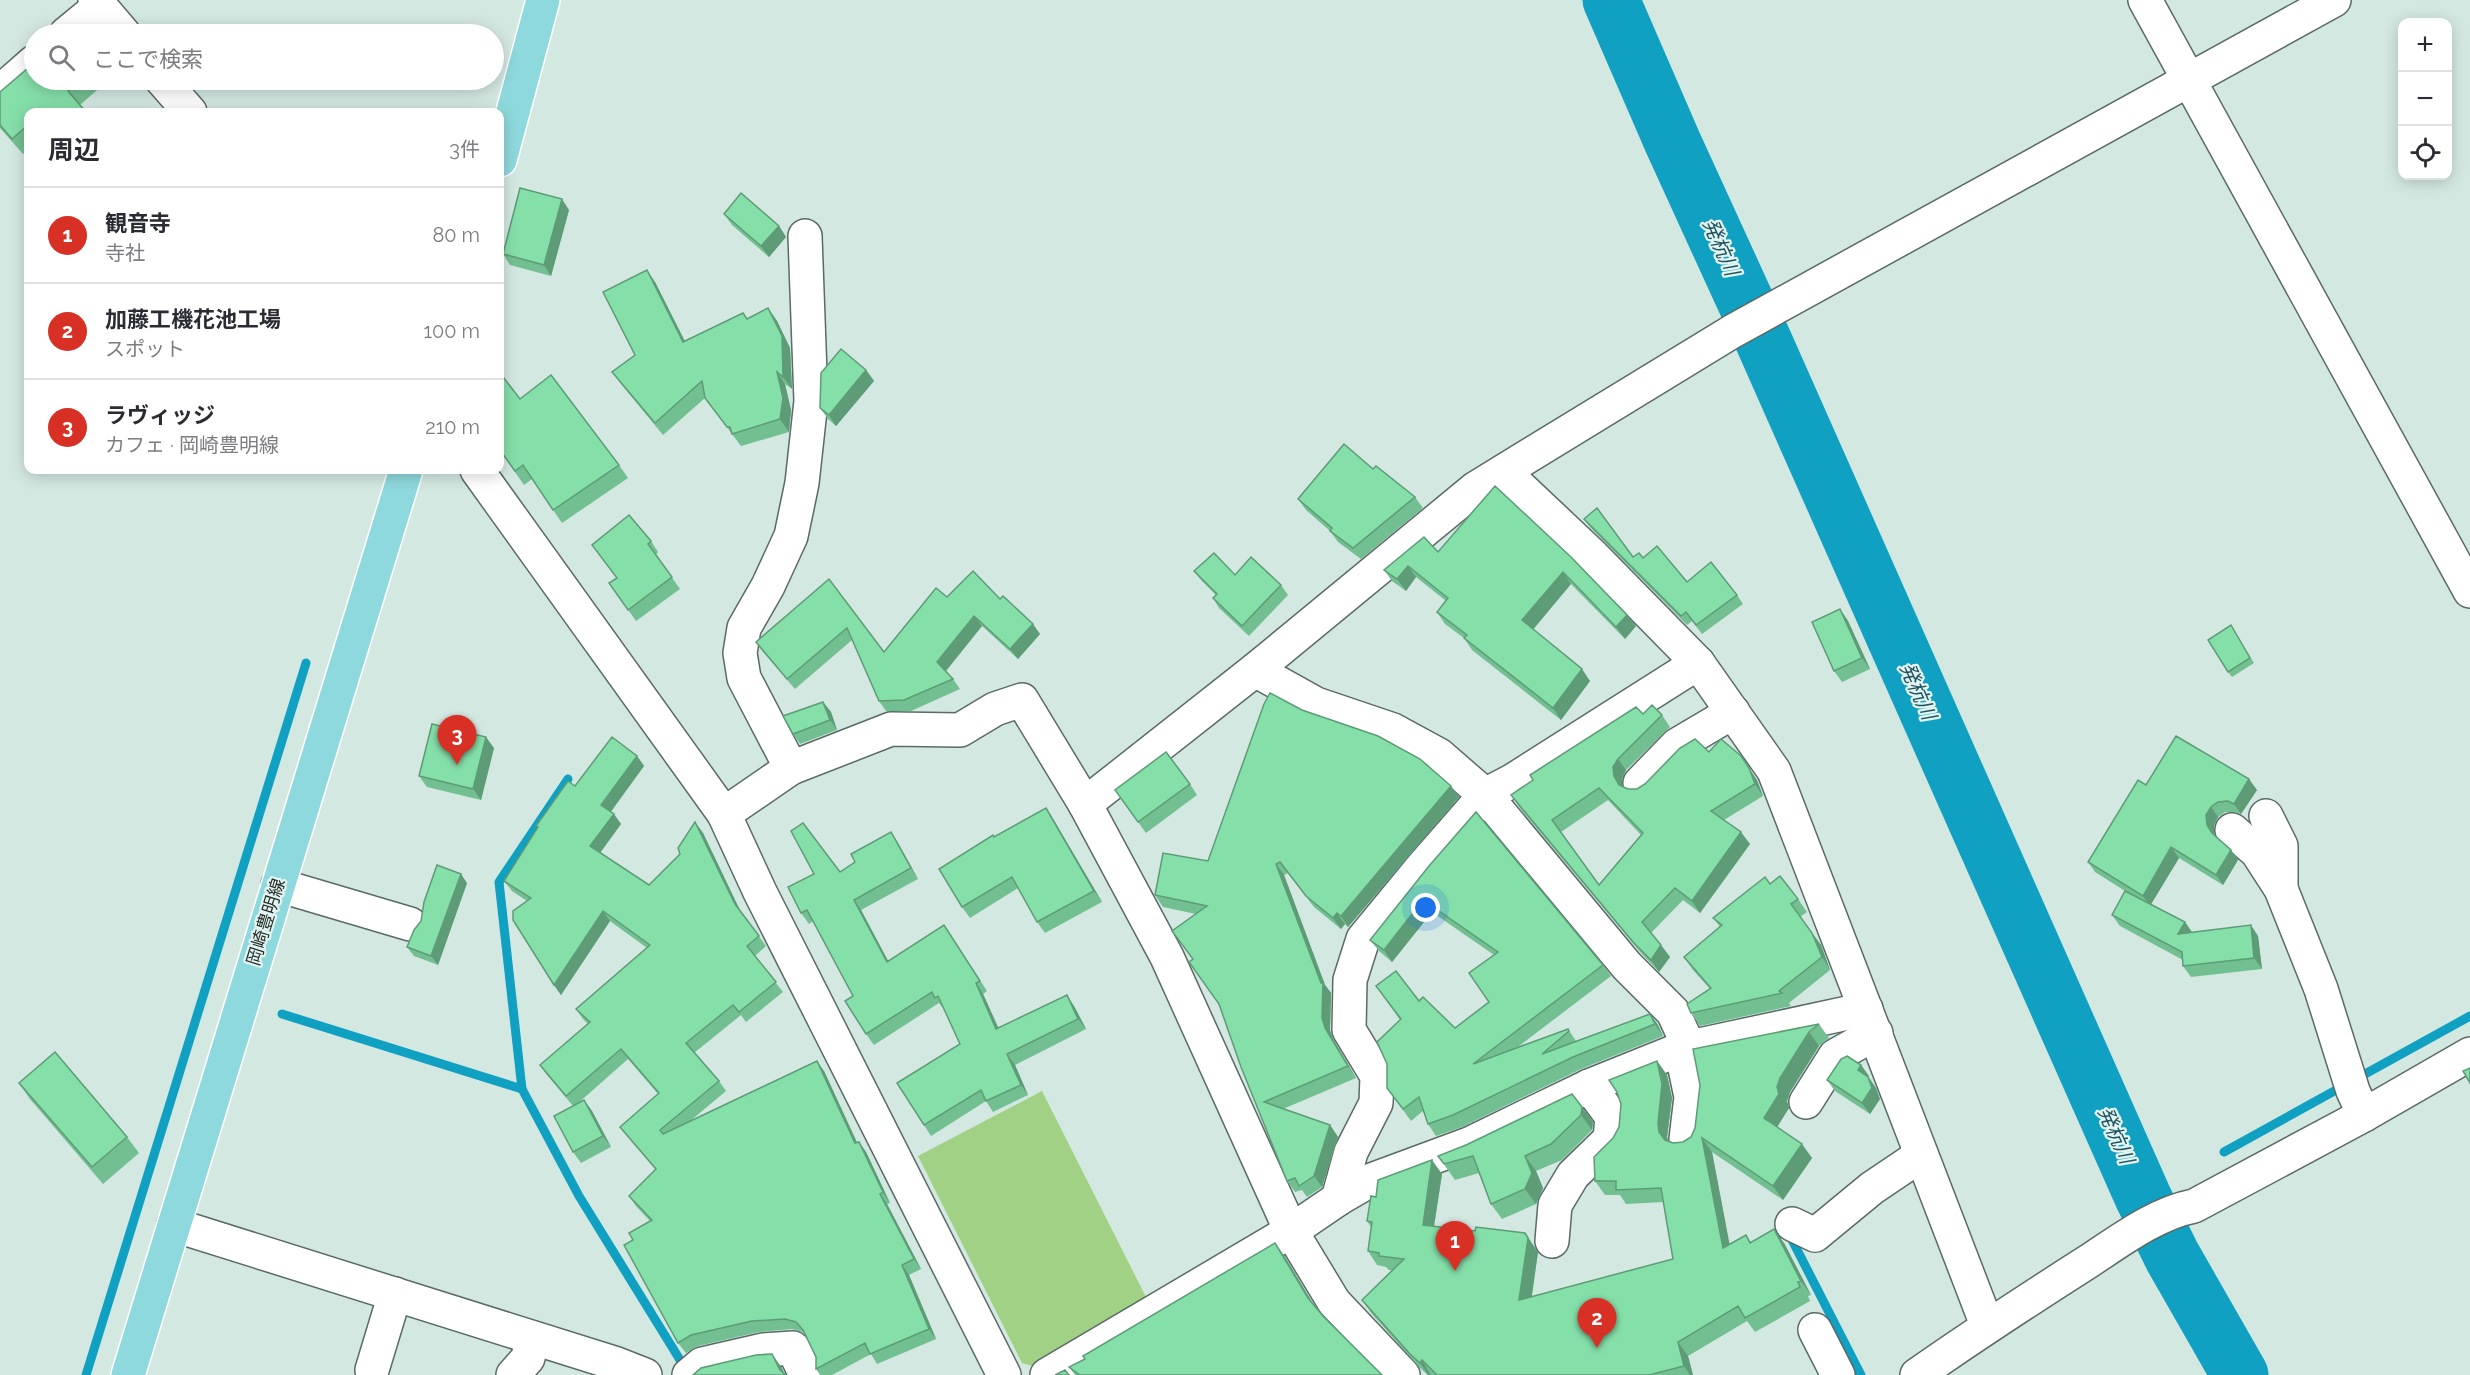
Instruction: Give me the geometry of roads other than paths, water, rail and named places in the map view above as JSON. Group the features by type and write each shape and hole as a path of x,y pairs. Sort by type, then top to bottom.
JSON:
{"main road":[{"path":"504,145 543,0"},
{"name":"岡崎豊明線","path":"128,1375 405,474"}],"street":[{"path":"2145,0 2470,591"},
{"path":"1085,804 1255,670 1476,488 1733,331 2334,0"},
{"path":"76,24 98,3 116,24"},
{"path":"0,92 24,71"},
{"path":"171,90 186,108"},
{"path":"791,768 744,678 740,652 744,628 768,586 791,536 802,483 811,400 806,236"},
{"path":"1504,472 1592,555 1698,663 1774,771 1987,1326"},
{"path":"480,474 724,814 760,892 1004,1375"},
{"path":"1338,1199 1351,1152 1376,1103 1377,1076 1349,1030 1350,980 1363,939 1485,795 1512,781 1582,734 1698,663"},
{"path":"1255,670 1316,704 1402,735 1439,755 1485,795 1627,966 1673,1011 1685,1048 1691,1097 1686,1139"},
{"path":"724,814 791,768 891,729 960,730 995,709 1023,700 1085,804 1167,957 1291,1231 1334,1302 1403,1375"},
{"path":"1640,783 1677,745 1733,712"},
{"path":"2266,816 2282,846 2281,889"},
{"path":"2232,830 2257,852 2281,889 2320,989 2353,1090"},
{"path":"278,885 410,924"},
{"path":"1047,1375 1291,1231 1369,1181 1469,1144 1589,1086 1685,1048 1871,1021"},
{"path":"1806,1102 1835,1056 1871,1021"},
{"path":"1917,1375 1987,1326 2132,1233 2178,1209 2194,1206 2353,1090 2470,1054"},
{"path":"1552,1241 1555,1205 1573,1175 1610,1139 1612,1117 1589,1086"},
{"path":"1792,1224 1815,1235 1872,1188 1921,1155"},
{"path":"174,1225 645,1375"},
{"path":"372,1370 395,1294"},
{"path":"1815,1330 1838,1375"},
{"path":"513,1375 528,1358 532,1338"},
{"path":"689,1375 702,1364 763,1350 793,1348 806,1375"}],"waterway":[{"name":"発杭川","path":"1611,0 2143,1197 2172,1256 2240,1375"},
{"path":"86,1375 306,663"},
{"path":"568,779 499,882 522,1089 579,1196 685,1368"},
{"path":"282,1014 522,1089"},
{"path":"2224,1152 2470,1016"},
{"path":"1767,1238 1788,1232 1861,1375"}],"place":[{"name":"ラヴィッジ","path":"457,765"},
{"name":"観音寺","path":"1455,1271"},
{"name":"加藤工機花池工場","path":"1597,1348"}]}
